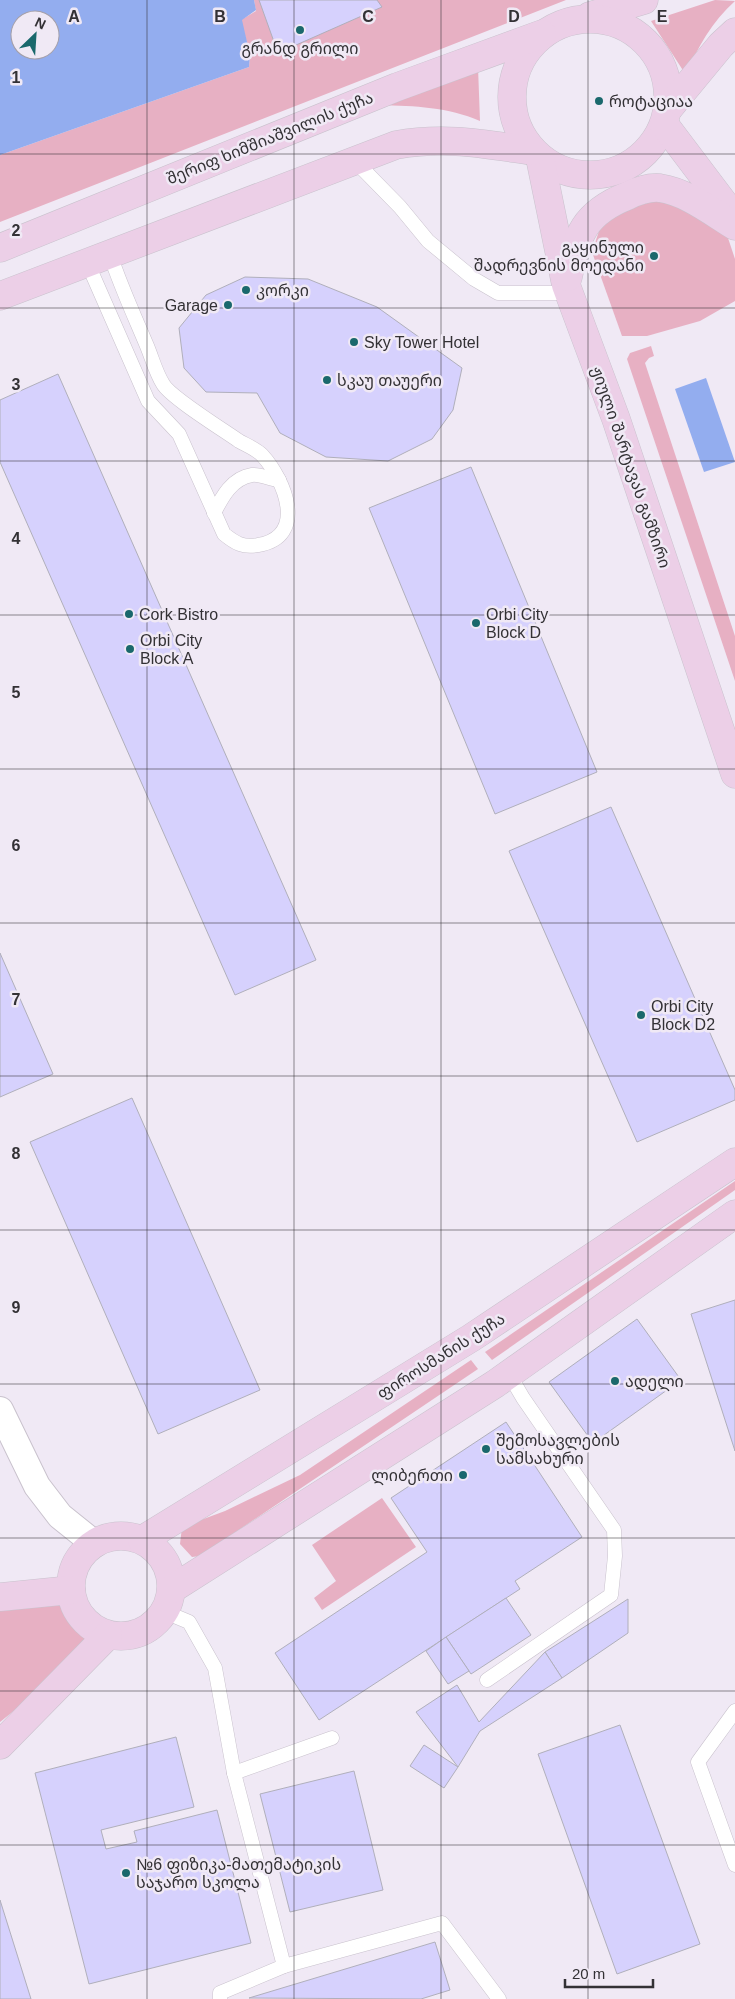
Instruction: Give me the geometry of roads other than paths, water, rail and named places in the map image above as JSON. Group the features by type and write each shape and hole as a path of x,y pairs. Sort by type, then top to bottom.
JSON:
{"main road":[{"path":"644,0 586,18 562,22 542,34 524,54 513,78 511,104 518,129 537,154 562,170 587,175 611,173 634,163 652,146 667,116 721,46 735,32"},
{"path":"586,18 609,20 630,29 649,44 662,63 669,85 667,116 735,218"},
{"name":"შერიფ ხიმშიაშვილის ქუჩა","path":"0,248 397,87 542,34"},
{"path":"0,296 396,145 420,140 448,140 537,154"},
{"name":"ჟიული შარტავას გამზირი","path":"537,154 568,289 616,420 735,774"},
{"path":"568,289 574,248 590,219 610,203 640,190 658,188 673,192 691,199 735,226"},
{"name":"ფიროსმანის ქუჩა","path":"142,1540 472,1338 735,1162"},
{"path":"168,1600 509,1374 735,1214"},
{"path":"126,1536 142,1540 158,1552 169,1569 168,1600 155,1624 140,1633 124,1637 108,1635 85,1621 75,1607 71,1590 73,1572 81,1556 95,1544 110,1537 126,1536"},
{"path":"0,1597 71,1590"},
{"path":"0,1745 108,1635"}],"street":[{"path":"0,1410 37,1486 60,1516 95,1544"}],"lane":[{"path":"354,160 400,207 428,241 474,279 498,292 568,289"},
{"path":"98,258 119,282 164,386 231,435 261,454 279,480 289,511 287,525 278,538 260,545 245,546 234,543 224,534 179,434 148,401 98,258"},
{"path":"214,513 222,495 238,480 252,475 279,480"},
{"path":"487,1680 611,1595 615,1556 614,1530 523,1398 509,1374"},
{"path":"168,1600 189,1622 215,1668 234,1773 284,1966"},
{"path":"735,1711 698,1762 735,1865"},
{"path":"234,1773 332,1738"},
{"path":"220,1999 220,1993 284,1966 442,1923 499,1999"}],"water":[{"path":"0,0 254,0 256,10 242,20 250,55 249,67 0,155"},
{"path":"706,378 735,462 704,472 675,389"}],"place":[{"name":"გრანდ გრილი","path":"300,30"},
{"name":"როტაციაა","path":"599,101"},
{"name":"გაყინული შადრევნის მოედანი","path":"654,256"},
{"name":"კორკი","path":"246,290"},
{"name":"Garage","path":"228,305"},
{"name":"Sky Tower Hotel","path":"354,342"},
{"name":"სკაუ თაუერი","path":"327,380"},
{"name":"Cork Bistro","path":"129,614"},
{"name":"Orbi City Block D","path":"476,623"},
{"name":"Orbi City Block A","path":"130,649"},
{"name":"Orbi City Block D2","path":"641,1015"},
{"name":"ადელი","path":"615,1381"},
{"name":"შემოსავლების სამსახური","path":"486,1449"},
{"name":"ლიბერთი","path":"463,1475"},
{"name":"№6 ფიზიკა-მათემატიკის საჯარო სკოლა","path":"126,1873"}]}
